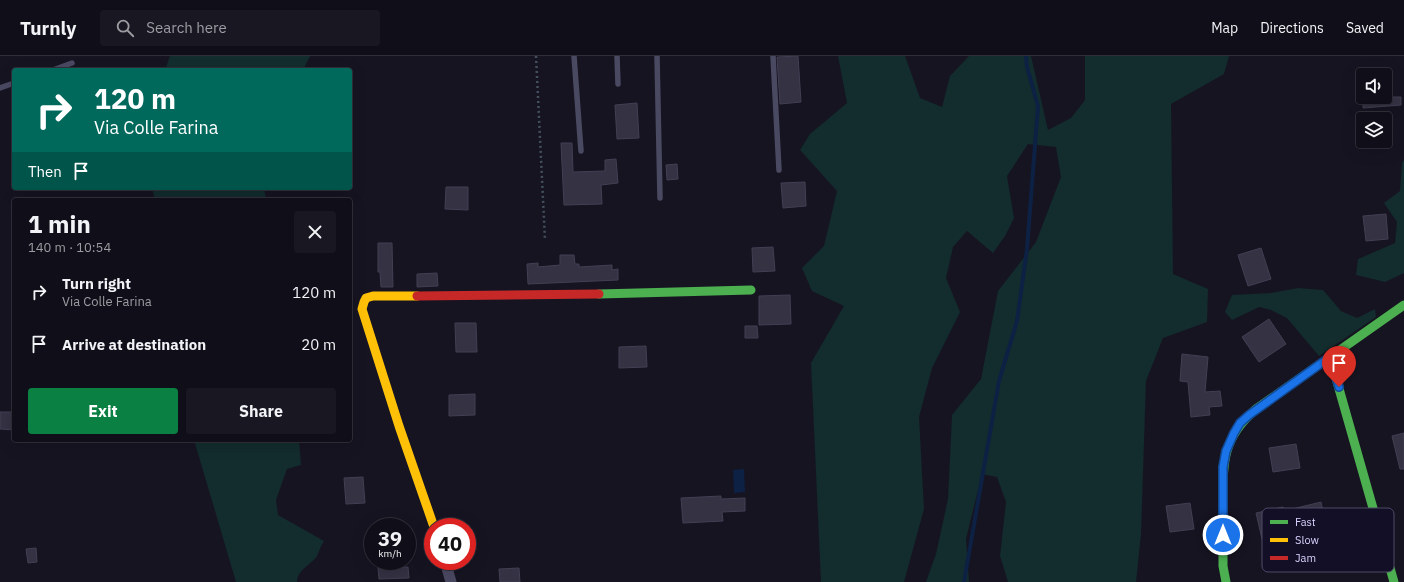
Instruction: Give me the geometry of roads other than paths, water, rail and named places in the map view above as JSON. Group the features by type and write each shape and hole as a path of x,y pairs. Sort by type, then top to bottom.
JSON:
{"street":[{"path":"431,518 399,426 362,309 362,304 366,299 373,296 588,294 751,290"},
{"path":"1226,582 1223,566 1222,474 1224,459 1230,442 1240,423 1249,415 1404,305"},
{"path":"1330,357 1373,508"},
{"path":"448,570 451,582"},
{"path":"1391,572 1394,582"}],"lane":[{"path":"574,56 581,151"},
{"path":"617,56 618,84"},
{"path":"657,56 660,198"},
{"path":"773,56 779,170"},
{"path":"58,68 72,63"},
{"path":"0,88 12,84"}],"water":[{"path":"744,469 745,492 734,493 733,470"}],"waterway":[{"path":"964,582 999,381 1017,321 1027,249 1038,106 1027,67 1026,56"}]}
